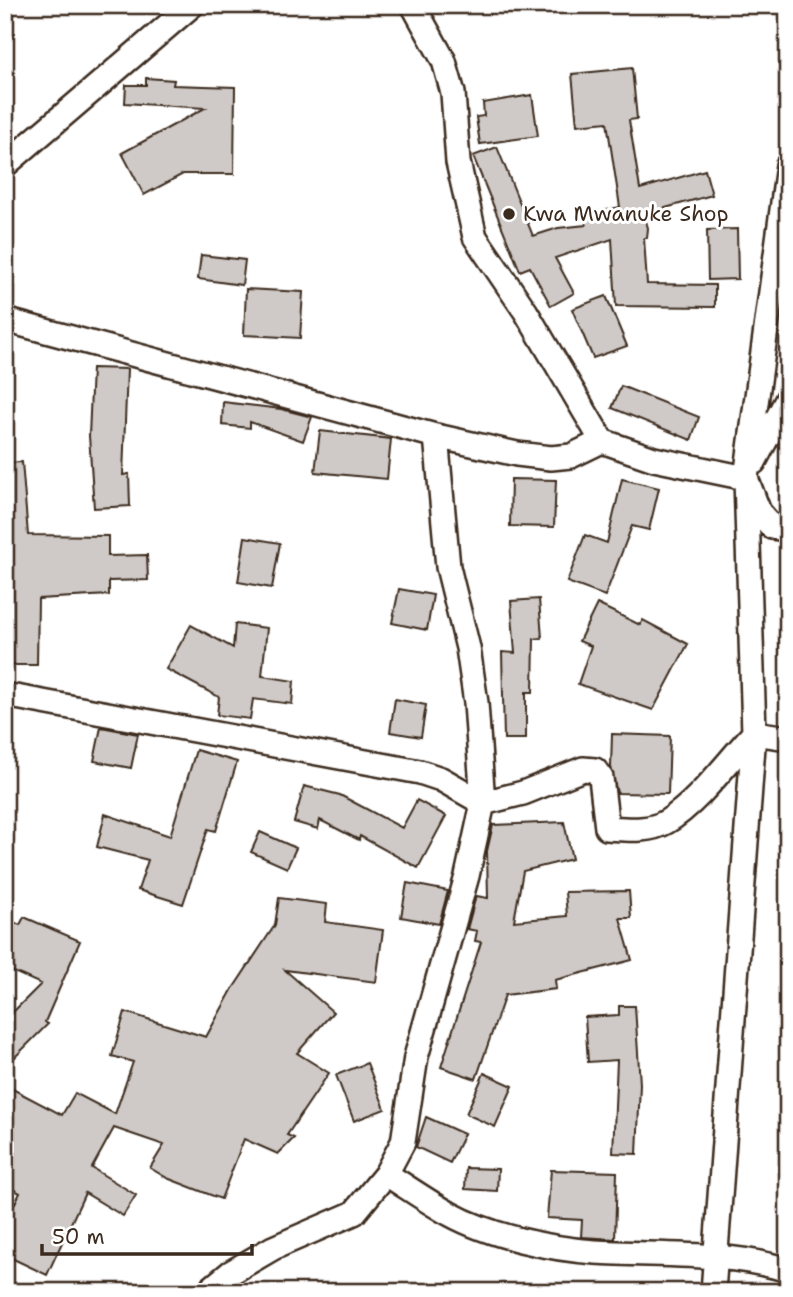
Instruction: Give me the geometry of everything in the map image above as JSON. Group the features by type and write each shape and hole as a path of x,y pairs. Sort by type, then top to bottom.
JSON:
{"street":[{"path":"5,165 191,5"},
{"path":"413,5 444,61 453,93 458,162 475,237 526,312 602,441 653,459 746,478"},
{"path":"713,1292 754,733 746,478 788,165"},
{"path":"5,320 436,436 551,458 571,456 602,441"},
{"path":"788,398 746,478 759,512 765,520 772,527 788,529"},
{"path":"206,1292 230,1273 273,1248 354,1213 386,1174 403,1142 416,1057 467,876 483,803 476,703 468,648 448,567 436,436"},
{"path":"5,695 420,772 441,779 483,803 523,793 583,769 595,770 601,778 607,828 640,830 665,823 687,804 754,733"},
{"path":"754,733 788,738"},
{"path":"386,1174 453,1215 542,1245 593,1252 716,1257 788,1270"}],"building":[{"path":"632,68 637,119 629,120 640,189 705,170 712,195 644,214 648,228 647,238 644,238 647,284 715,285 715,307 616,306 612,239 555,258 574,293 551,306 530,267 520,271 473,156 497,147 533,236 558,228 586,225 585,215 620,207 607,122 577,125 572,74"},
{"path":"146,78 174,80 173,85 235,87 234,174 183,174 144,195 122,153 205,108 125,103 126,85 146,85"},
{"path":"532,95 538,136 480,144 476,117 484,116 483,103"},
{"path":"737,229 738,279 708,280 707,230"},
{"path":"201,255 245,260 242,285 198,279"},
{"path":"246,289 303,292 300,338 244,335"},
{"path":"606,296 627,346 593,358 572,309"},
{"path":"92,368 127,369 123,475 129,474 130,506 94,508 89,436"},
{"path":"621,386 699,417 691,440 612,408"},
{"path":"223,402 281,409 312,417 303,441 250,422 250,428 222,425"},
{"path":"320,431 391,439 387,479 315,472"},
{"path":"22,462 28,535 108,536 108,556 147,555 148,580 109,581 109,595 38,599 37,665 5,665 5,463"},
{"path":"511,479 556,480 554,527 510,526"},
{"path":"622,479 659,488 649,530 632,526 605,596 567,582 585,535 607,543"},
{"path":"245,537 280,543 272,588 238,582"},
{"path":"399,589 433,595 427,630 392,623"},
{"path":"539,599 542,638 534,639 533,692 526,692 526,739 504,739 502,652 515,653 511,601"},
{"path":"597,604 640,625 643,620 688,644 653,710 578,684 591,646 579,641"},
{"path":"235,624 267,628 262,676 294,681 292,704 253,699 250,719 217,715 219,697 166,669 191,625 233,648"},
{"path":"395,699 426,705 421,737 390,732"},
{"path":"101,727 138,734 131,768 94,761"},
{"path":"612,734 670,736 668,794 617,793 611,767"},
{"path":"196,750 237,762 216,831 208,829 183,904 138,890 148,860 97,847 105,814 170,836"},
{"path":"304,786 340,795 402,828 417,800 446,816 418,868 360,836 359,840 320,820 318,829 294,822"},
{"path":"564,822 572,859 523,871 514,921 567,916 565,892 629,891 631,918 620,918 632,960 555,980 556,989 505,995 476,1079 441,1067 481,942 475,941 477,931 467,929 476,896 488,898 487,851 493,825"},
{"path":"260,832 296,848 287,868 251,852"},
{"path":"407,883 448,891 439,924 401,917"},
{"path":"279,898 327,904 325,922 383,930 376,982 285,970 333,1012 297,1053 329,1073 287,1135 294,1138 278,1154 244,1139 221,1199 167,1178 150,1168 164,1145 114,1128 92,1168 136,1195 123,1216 85,1193 47,1275 5,1255 5,1223 20,1193 5,1185 5,1085 62,1115 75,1093 115,1114 133,1062 112,1056 125,1012 206,1037 232,990 275,925"},
{"path":"24,917 80,941 45,1022 48,1024 5,1067 5,1020 41,984 5,968 5,933 11,921 20,925"},
{"path":"619,1006 635,1006 640,1084 637,1154 613,1153 617,1060 588,1062 585,1017 619,1015"},
{"path":"367,1063 385,1109 354,1121 336,1075"},
{"path":"484,1073 513,1086 495,1127 466,1114"},
{"path":"426,1117 464,1134 450,1163 416,1147"},
{"path":"466,1168 498,1169 497,1191 465,1189"},
{"path":"551,1170 617,1172 615,1239 581,1237 582,1220 547,1218"}],"place":[{"name":"Kwa Mwanuke Shop","path":"509,214"}]}
